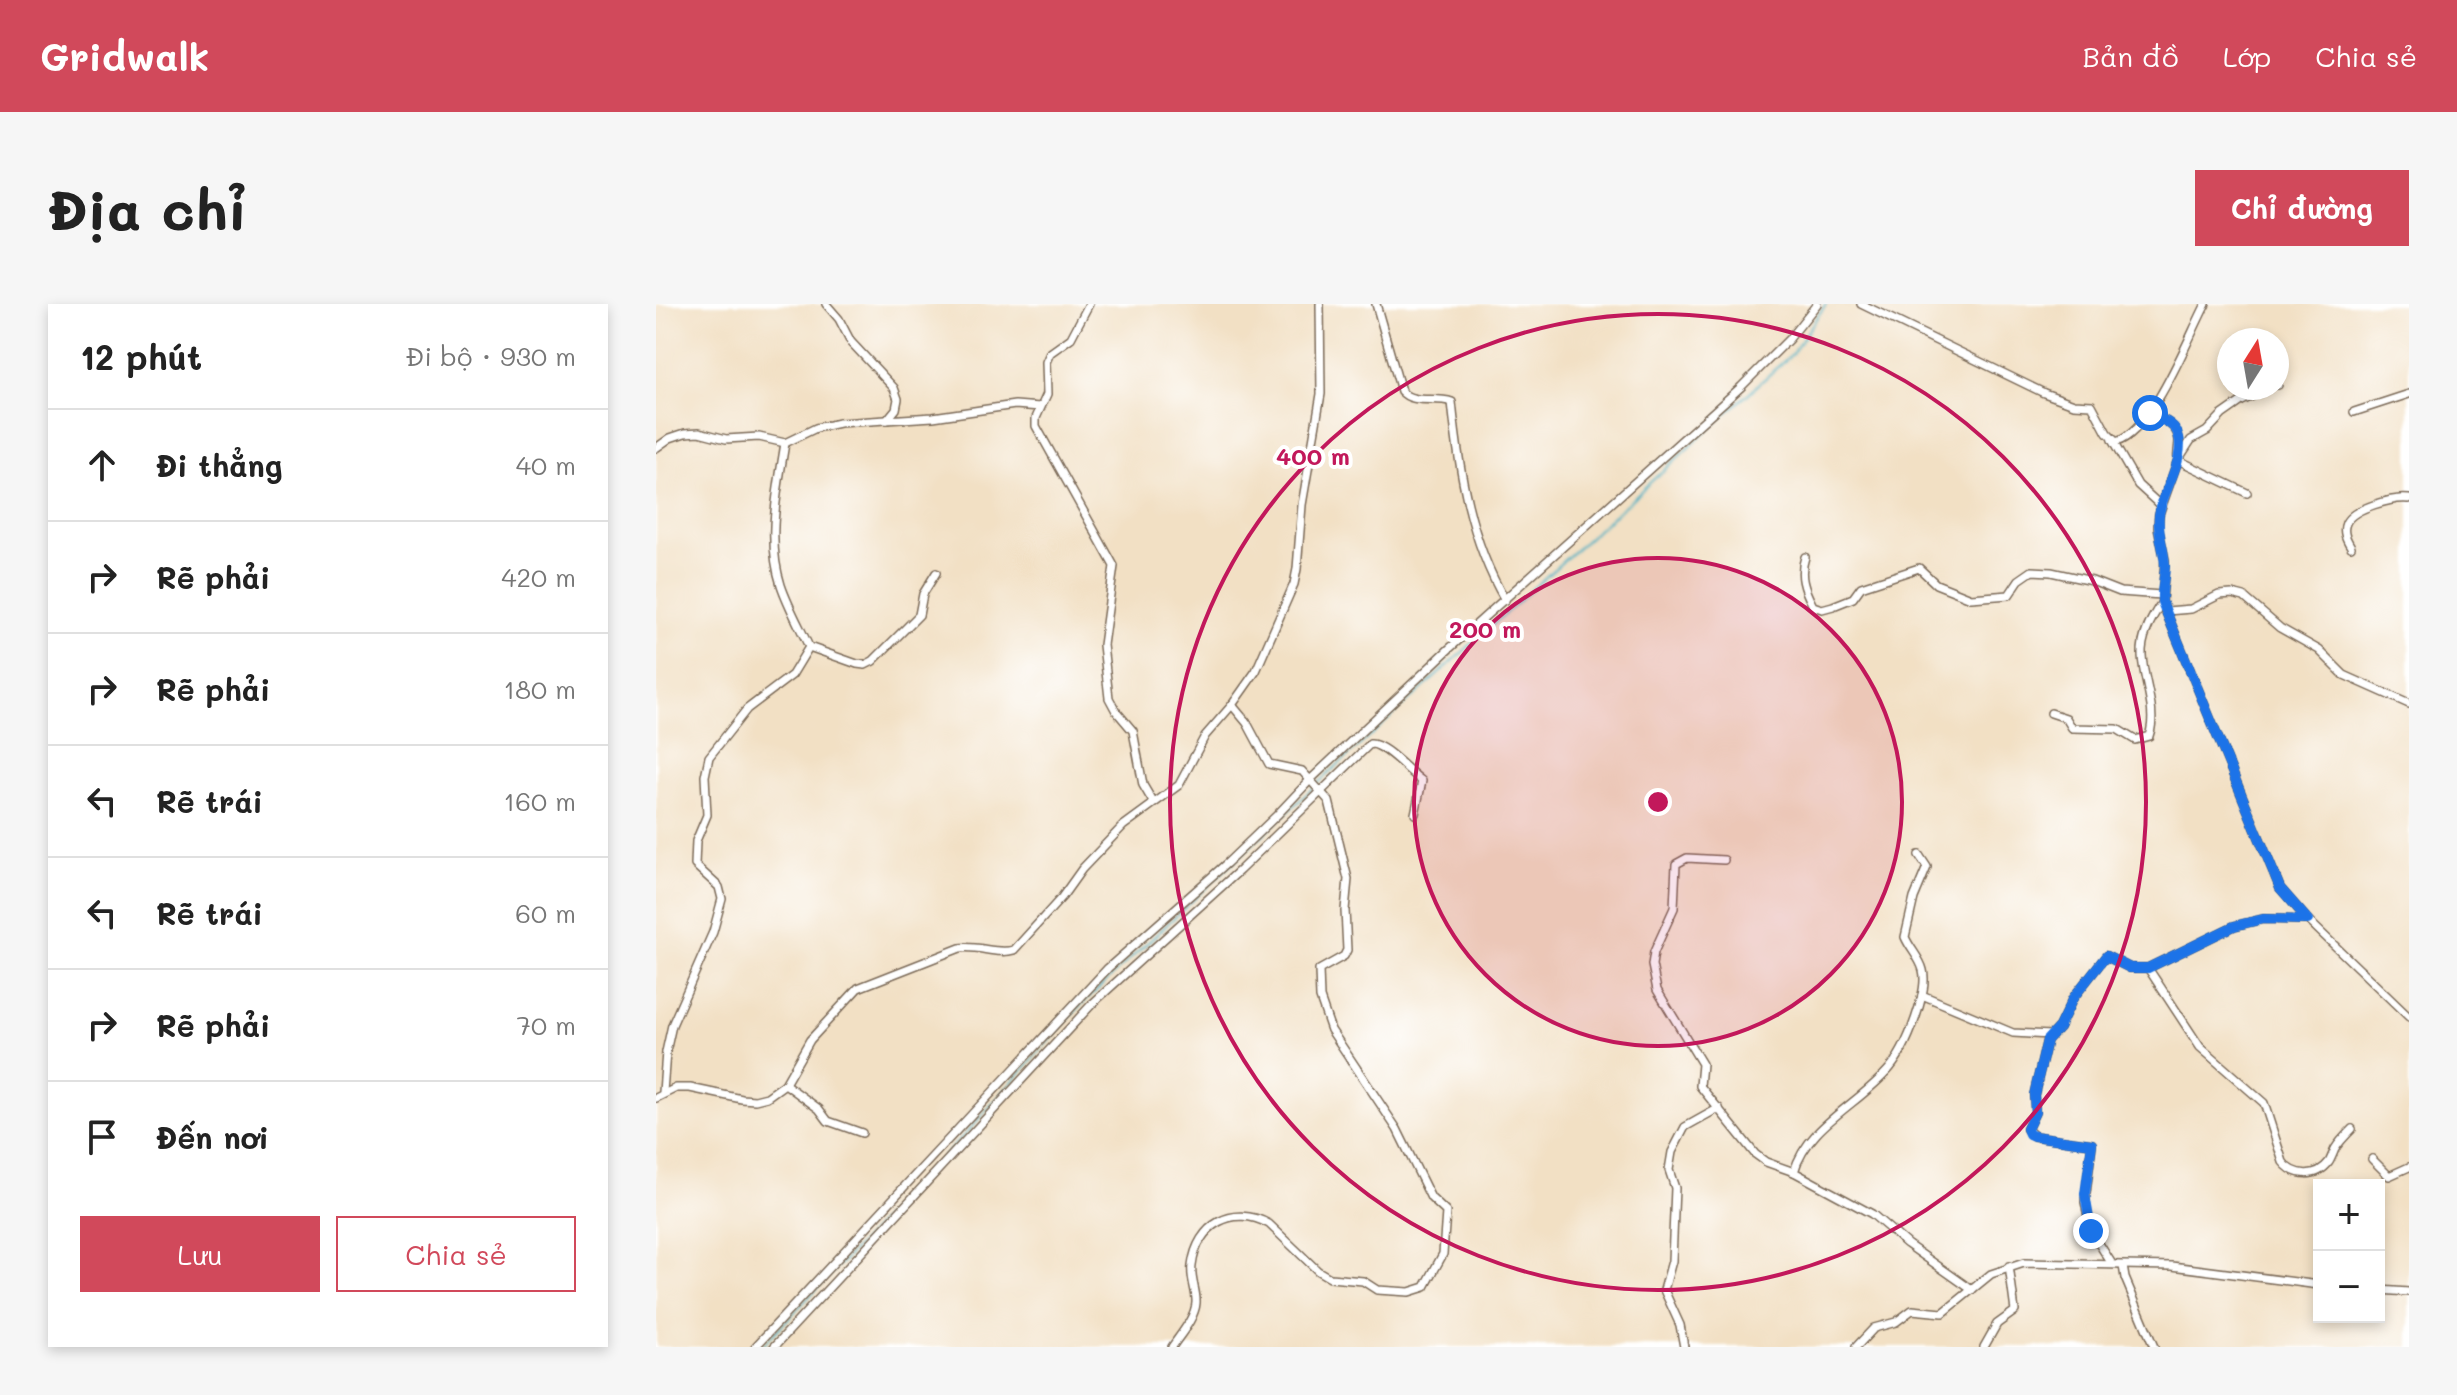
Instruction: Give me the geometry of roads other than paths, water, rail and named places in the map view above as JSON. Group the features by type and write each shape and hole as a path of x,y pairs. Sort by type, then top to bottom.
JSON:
{"street":[{"path":"826,304 839,319 851,342 894,388 898,399 896,409 887,420"},
{"path":"1089,304 1071,338 1050,353 1046,362 1047,394 1036,426 1114,566 1103,645 1109,698 1133,731 1143,785 1153,802"},
{"path":"660,1095 676,1088 690,1088 755,1100 767,1097 785,1084 810,1040 858,988 960,948 1014,950 1062,897 1082,869 1129,820 1179,785 1205,736 1256,671 1294,584 1302,505 1321,394 1320,304"},
{"path":"1376,304 1401,391 1412,399 1452,402 1471,519 1485,563 1505,600"},
{"path":"774,1347 1118,978 1240,870 1317,785 1505,600 1741,387 1789,339 1817,304"},
{"path":"1861,304 2044,393 2074,404 2092,405 2138,485 2161,506"},
{"path":"2112,440 2122,440 2136,432 2150,413 2206,304"},
{"path":"2354,412 2409,394"},
{"path":"2051,713 2066,718 2072,728 2117,729 2135,740 2149,736 2151,714 2142,654 2143,643 2162,599 2165,560 2158,527 2161,506 2178,460 2191,440 2207,431 2222,415 2244,400"},
{"path":"656,448 670,438 685,433 699,432 717,438 759,437 785,443 816,428 839,423 933,417 1015,405 1040,407"},
{"path":"2150,413 2176,430 2178,460"},
{"path":"785,443 774,517 777,569 809,647 857,664 865,665 873,661 919,615 923,594 936,573"},
{"path":"2178,460 2247,493"},
{"path":"2351,547 2344,532 2351,517 2397,497 2409,499"},
{"path":"1805,557 1802,568 1804,585 1813,606 1822,609 1853,598 1861,587 1919,568 1936,584 1971,598 2009,595 2019,580 2032,571 2051,572 2092,581 2120,592 2162,599"},
{"path":"2167,611 2191,609 2219,595 2244,597 2280,628 2319,650 2344,675 2409,704"},
{"path":"2162,599 2280,888 2308,920 2409,1017"},
{"path":"660,1095 672,1025 713,932 722,899 719,887 695,865 696,841 707,815 706,766 713,750 741,716 786,681 809,647"},
{"path":"1172,1347 1195,1308 1192,1274 1196,1249 1203,1236 1223,1219 1248,1215 1269,1224 1318,1271 1330,1278 1363,1281 1377,1290 1409,1292 1427,1285 1444,1248 1446,1212 1431,1198 1397,1129 1334,1035 1320,998 1319,970 1346,953 1348,886 1332,807 1317,785 1297,768 1269,764 1247,723 1232,705"},
{"path":"755,1347 1108,968 1277,815 1370,744 1377,743 1422,781 1415,814"},
{"path":"1794,1172 1798,1159 1814,1137 1891,1066 1914,1025 1922,995 1923,969 1905,937 1914,898 1927,867 1919,855"},
{"path":"1724,860 1687,858 1676,864 1674,908 1654,952 1652,965 1657,990 1702,1064 1700,1086 1755,1154 1872,1214 1907,1244 1972,1290"},
{"path":"2112,1264 2091,1231 2085,1202 2092,1144 2034,1136 2027,1129 2035,1112 2034,1095 2050,1035 2059,1027 2070,1003 2102,958 2111,956 2130,968 2148,968 2248,921 2308,920"},
{"path":"2148,968 2200,1047 2264,1103 2283,1162 2288,1168 2297,1174 2306,1174 2327,1165 2336,1146 2352,1129"},
{"path":"1922,995 2013,1033 2050,1035"},
{"path":"1009,1072 1018,1085"},
{"path":"785,1084 819,1109 828,1121 862,1133"},
{"path":"1684,1347 1680,1325 1664,1290 1672,1261 1675,1188 1669,1164 1675,1142 1685,1127 1719,1108"},
{"path":"2372,1159 2390,1176 2409,1167"},
{"path":"1856,1347 1874,1328 1896,1322 1912,1310 1943,1313 1991,1274 2009,1266 2065,1262 2175,1267 2313,1284"},
{"path":"1984,1347 1997,1324 2015,1311 2009,1266"},
{"path":"2123,1266 2125,1278 2154,1347"},
{"path":"2385,1290 2409,1292"}],"waterway":[{"path":"1318,783 1792,354 1826,304"},
{"path":"761,1347 969,1130 1081,1005 1314,787"}]}
